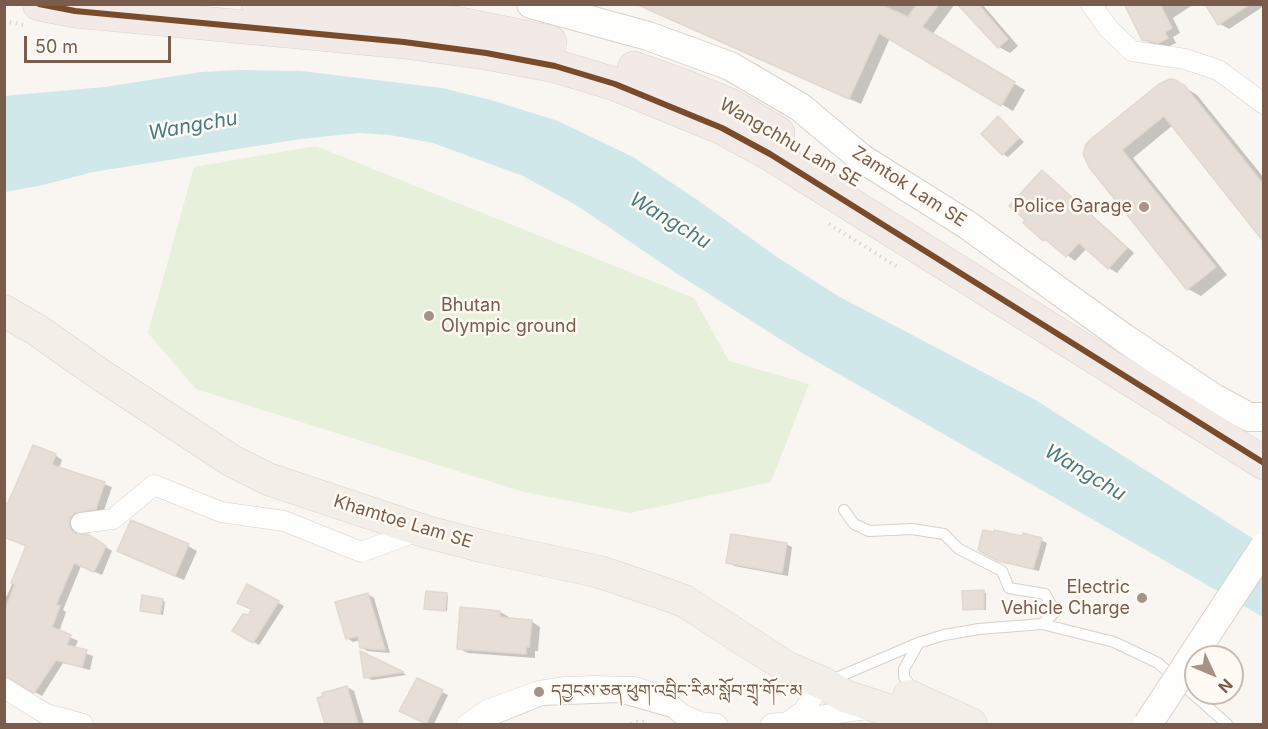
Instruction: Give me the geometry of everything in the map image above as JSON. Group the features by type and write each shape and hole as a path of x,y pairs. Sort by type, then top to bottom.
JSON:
{"highway":[{"name":"Wangchhu Lam SE","path":"258,4 410,21 455,23 561,44 684,86 732,106 838,169 1230,422 1263,461"},
{"name":"Wangchhu Lam SE","path":"35,16 75,11 393,41 486,52 555,66 615,84 722,128 770,154 1263,461"}],"main road":[{"name":"Zamtok Lam SE","path":"531,4 648,36 730,66 800,107 861,158 966,225 1124,338 1212,397 1249,417 1263,418"},
{"name":"Khamtoe Lam SE","path":"4,311 37,330 232,461 268,479 421,530 485,547 600,572 684,601 788,668 823,683 845,696 880,708 927,714 971,724"},
{"path":"1230,422 1251,426 1263,418"},
{"path":"1148,724 1263,547"},
{"name":"Khamtoe Lam SE","path":"823,683 854,681 874,685 927,714"}],"street":[{"path":"1091,4 1108,28 1132,51 1185,59 1218,70 1263,104"},
{"path":"81,523 113,519 154,485 220,512 284,520 361,552 421,530"},
{"path":"779,723 803,711 823,683"},
{"path":"467,724 487,710 508,702 539,691 565,687 635,687 666,700 681,719 717,724"},
{"path":"4,688 46,714 83,724"},
{"path":"779,723 880,708"}],"lane":[{"path":"844,510 854,524 869,531 912,529 944,534 959,549 1002,571 1009,588 1045,594 1055,612 1042,624"},
{"path":"823,683 918,643 944,635 979,629 1042,624 1114,642 1158,663 1227,724"},
{"path":"918,643 908,659 904,677 927,714"},
{"path":"488,724 542,700 619,697 681,719"}],"path":[{"path":"4,21 35,16"},
{"path":"820,218 900,268"}],"green space":[{"name":"Bhutan Olympic ground","path":"316,146 694,298 729,361 809,384 771,482 630,513 524,492 196,389 148,333 194,167"}],"water":[{"name":"Wangchu","path":"301,71 442,88 491,100 558,121 633,157 777,257 838,296 1034,399 1263,545 1263,617 802,353 676,273 576,205 523,176 433,143 390,135 359,133 301,139 93,172 5,192 4,96 104,87 201,72"}],"building":[{"path":"636,4 879,4 908,17 917,4 939,4 922,27 1015,82 1001,106 879,33 849,99"},
{"path":"957,4 978,4 1008,39 998,48"},
{"path":"1124,4 1160,4 1172,28 1165,32 1168,38 1158,43 1142,40"},
{"path":"1205,4 1250,4 1218,25"},
{"name":"Police Garage","path":"1170,79 1185,86 1263,184 1263,241 1164,116 1122,150 1216,267 1187,290 1089,167 1083,154 1086,144 1091,139 1159,84"},
{"path":"998,116 1019,138 1002,155 981,134"},
{"path":"1042,170 1127,248 1108,269 1079,243 1066,257 1045,239 1043,241 1023,223 1025,220 1009,206"},
{"path":"33,445 56,454 52,465 105,482 96,509 74,513 69,524 71,530 76,534 88,534 106,546 94,572 74,563 56,605 60,606 52,627 71,635 67,645 87,650 82,667 56,660 34,693 4,676 4,612 15,584 11,583 26,546 4,537 4,502 8,503"},
{"path":"131,520 189,544 175,576 117,551"},
{"path":"983,530 1022,536 1023,533 1042,538 1033,569 998,561 978,550"},
{"path":"731,534 787,543 782,573 726,563"},
{"path":"247,584 279,601 253,643 232,631 243,614 249,615 251,609 237,603"},
{"path":"984,590 984,609 963,610 962,591"},
{"path":"426,591 447,593 445,611 424,609"},
{"path":"368,593 385,650 360,648 358,636 346,639 335,602"},
{"path":"142,595 163,599 160,614 140,611"},
{"path":"460,607 500,611 500,617 532,620 526,654 457,649"},
{"path":"360,651 404,672 364,678"},
{"path":"417,678 443,690 426,724 399,711"},
{"path":"347,686 358,724 325,724 317,698 323,696 322,693"}],"transit line":[{"path":"39,4 75,11 404,42 486,53 555,66 615,84 722,128 770,154 1264,463"}],"place":[{"name":"Police Garage","path":"1144,207"},
{"name":"Bhutan Olympic ground","path":"429,316"},
{"name":"Electric Vehicle Charge","path":"1142,598"},
{"name":"དབྱངས་ཅན་ཕུག་འབྲིང་རིམ་སློབ་གྲྭ་གོང་མ","path":"539,692"}]}
